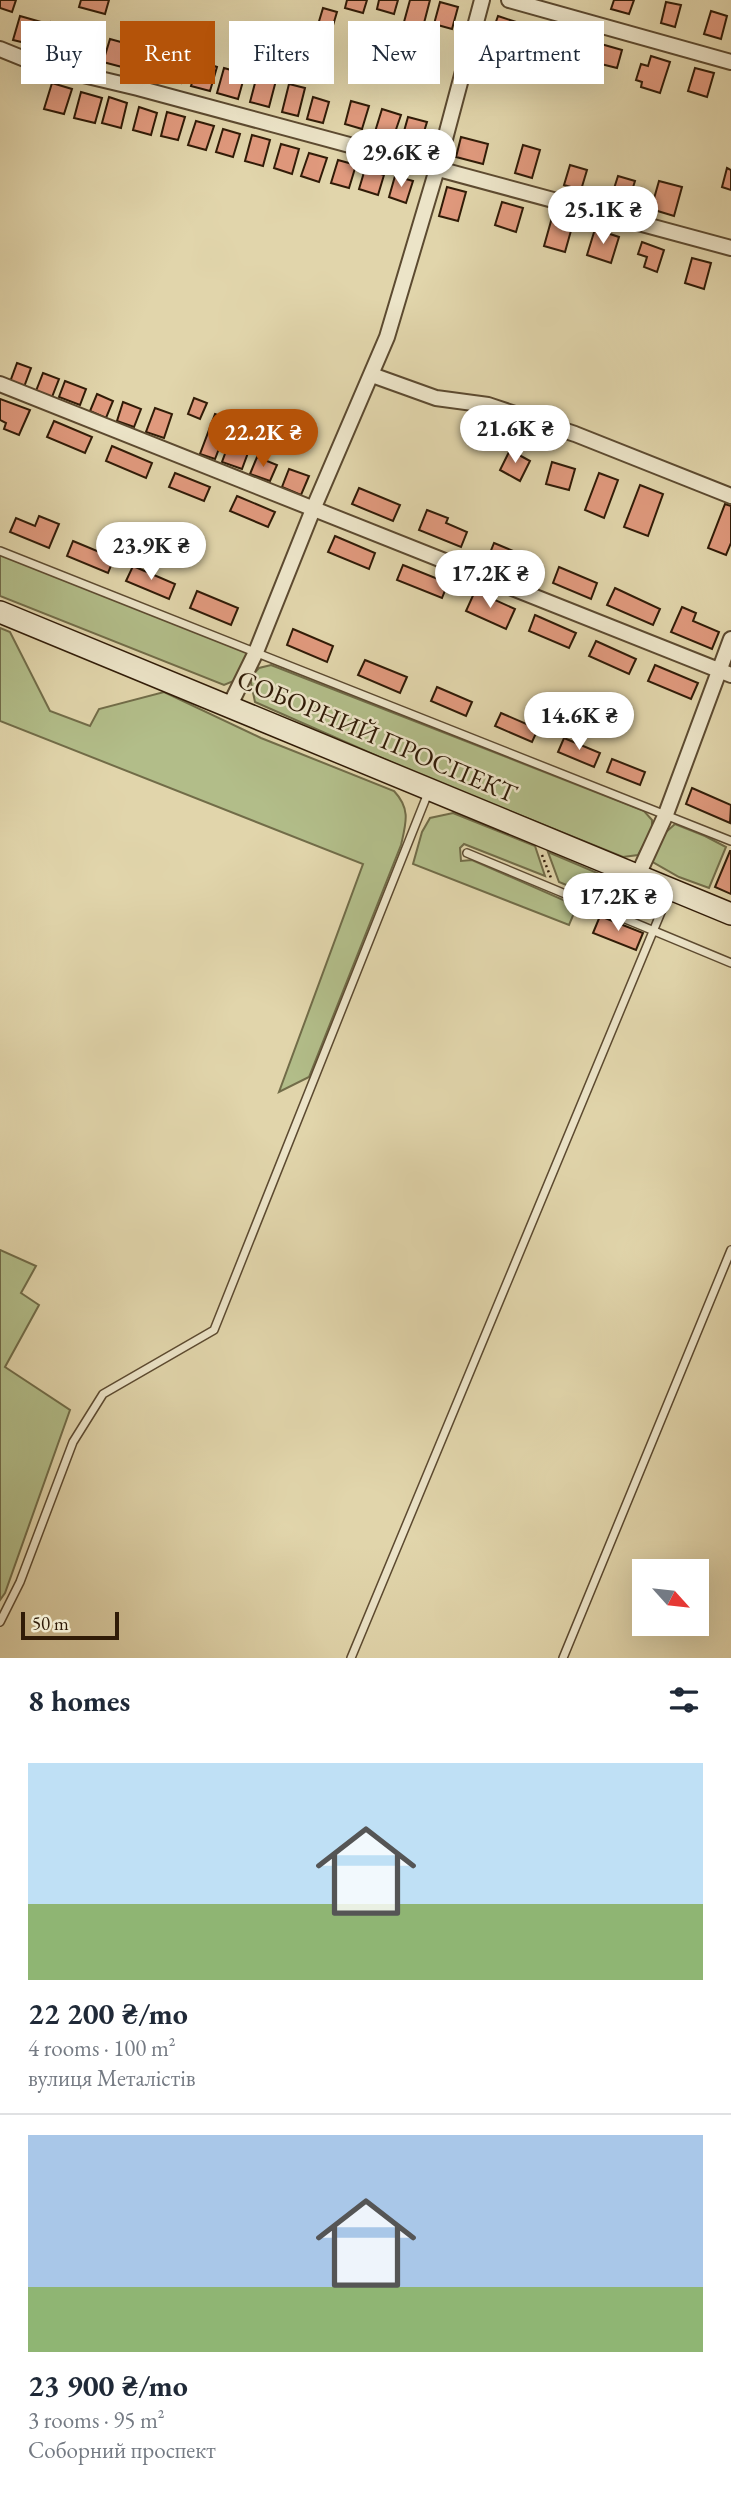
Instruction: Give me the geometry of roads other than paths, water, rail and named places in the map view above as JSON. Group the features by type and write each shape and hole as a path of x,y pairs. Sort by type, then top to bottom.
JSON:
{"main road":[{"name":"СОБОРНИЙ ПРОСПЕКТ","path":"0,612 731,914"}],"street":[{"path":"230,705 256,652 314,507 387,337 437,169 482,0"},
{"path":"509,0 731,62"},
{"path":"0,49 37,64 138,88 731,248"},
{"path":"372,375 436,398 488,405 575,434 731,496"},
{"path":"0,384 725,673"},
{"path":"638,875 725,673 731,639"}],"lane":[{"path":"0,551 731,841"},
{"path":"0,1622 20,1583 73,1442 103,1394 214,1329 429,789"},
{"path":"467,853 731,963"},
{"path":"351,1658 671,889"},
{"path":"563,1658 731,1250"}]}
